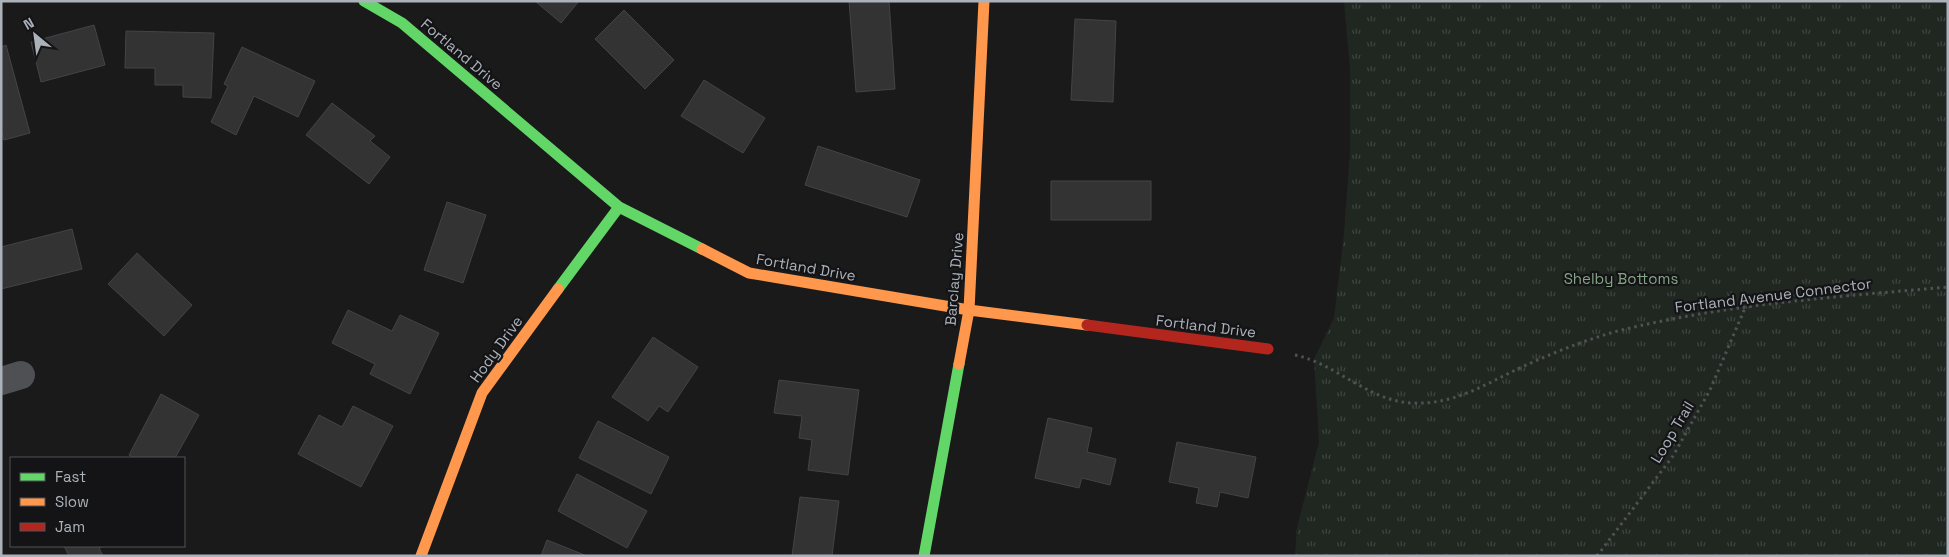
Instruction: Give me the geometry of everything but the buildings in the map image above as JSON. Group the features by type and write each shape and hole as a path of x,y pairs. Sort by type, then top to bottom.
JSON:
{"street":[{"name":"Fortland Drive","path":"364,1 402,23 620,207 749,272 969,310 1268,349"},
{"name":"Barclay Drive","path":"924,556 969,310 984,1"},
{"name":"Hody Drive","path":"421,556 482,394 620,207"}],"path":[{"name":"Fortland Avenue Connector","path":"1268,349 1314,359 1382,398 1412,403 1428,403 1444,401 1473,392 1520,367 1564,348 1612,333 1688,315 1746,307 1948,286"},
{"name":"Loop Trail","path":"1597,556 1673,456 1710,390 1746,307"}],"green space":[{"name":"Shelby Bottoms","path":"1344,1 1948,1 1948,556 1295,556 1297,528 1319,442 1314,359 1334,318 1344,234 1350,152 1350,68"}],"traffic: fast":[{"path":"364,1 402,23 619,207 702,249"},
{"path":"558,289 619,207"},
{"path":"924,556 959,364"}],"traffic: slow":[{"path":"959,364 969,310 984,1"},
{"path":"702,249 749,273 969,310 1087,325"},
{"path":"421,556 482,393 558,289"}],"traffic: jam":[{"path":"1087,325 1268,349"}]}
